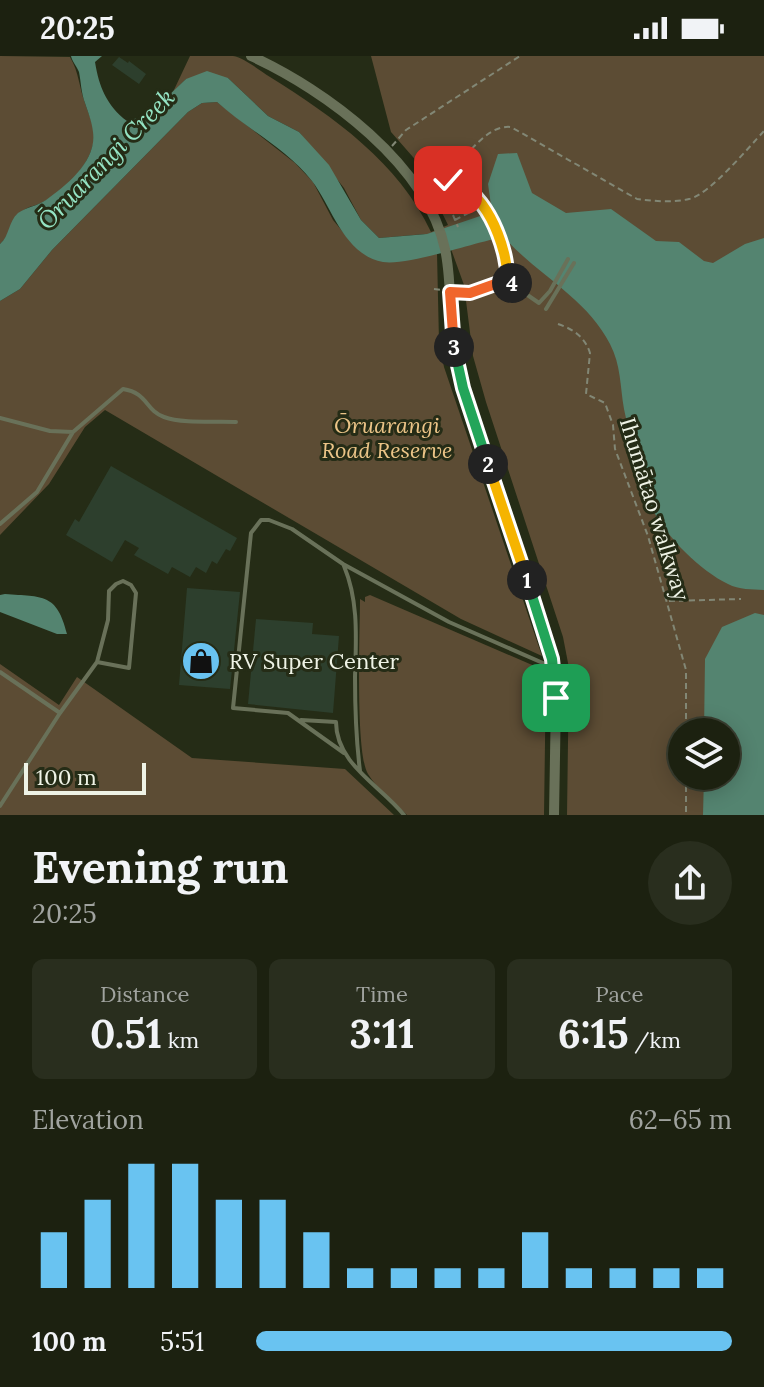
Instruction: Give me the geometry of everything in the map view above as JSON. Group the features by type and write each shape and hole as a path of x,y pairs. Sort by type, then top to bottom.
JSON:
{"street":[{"path":"251,56 310,90 370,136 412,179 436,221 447,259 453,346 463,388 554,667 554,815"}],"lane":[{"path":"450,292 470,293 501,282 513,285 539,303 550,291 568,259"},
{"path":"546,309 574,263"},
{"path":"0,524 37,492 73,432 123,389 136,391 152,409 167,419 236,422"},
{"path":"0,418 50,431 73,432"},
{"path":"404,815 344,753 288,713 233,708 251,533 261,520 279,523 343,564 449,622 554,667"},
{"path":"343,564 350,580 356,612 356,737 360,771"},
{"path":"0,806 97,662 108,620 109,591 123,581 131,585 136,593 129,668 97,662"},
{"path":"0,672 60,713"},
{"path":"299,720 336,722 336,733 344,753"}],"path":[{"path":"391,146 406,130 520,56"},
{"path":"513,285 507,276 500,239 489,212 470,189 467,154 496,130 507,126 637,199 692,199 722,175 764,131"},
{"path":"448,180 468,169"},
{"path":"419,177 448,180 470,189"},
{"path":"455,220 470,215 481,206"},
{"path":"453,215 458,227"},
{"name":"Ihumātao walkway","path":"558,324 575,331 588,346 586,394 605,403 615,449 648,536 686,670 686,718"},
{"path":"668,601 741,599"},
{"path":"686,790 686,815"}],"green space":[{"path":"0,56 70,57 94,133 90,154 77,174 60,191 19,215 0,244"},
{"name":"Ōruarangi Road Reserve","path":"190,56 233,56 247,62 341,125 383,163 418,207 431,232 448,225 426,180 427,173 391,132 371,56 764,56 764,815 567,815 569,668 563,637 486,402 473,356 464,285 451,249 437,253 439,341 444,367 542,656 461,619 105,410 85,427 49,484 0,535 0,301 20,289 52,250 188,112 202,103 217,102 295,163 313,182 333,220 367,255 426,234 379,238 361,220 344,188 299,132 268,116 228,78 186,79 173,92"},
{"path":"370,595 546,671 544,815 407,815 372,780 364,762 361,742 359,690 360,599 365,602 365,597"},
{"path":"0,664 59,705 77,677 192,758 345,769 394,815 0,815"}],"water":[{"name":"Ōruarangi Creek","path":"71,56 102,56 95,62 102,88 114,109 127,121 148,115 186,79 207,71 228,78 268,116 299,132 329,165 361,220 379,238 427,234 492,212 488,184 498,154 517,153 532,193 566,213 611,209 656,241 679,242 704,261 713,263 745,244 764,238 764,590 737,587 716,577 692,559 660,522 647,497 637,465 614,352 600,327 575,300 504,237 408,260 383,262 370,258 358,250 340,229 302,169 217,102 202,103 188,112 52,250 20,289 0,301 0,244 12,220 18,213 43,202 63,187 79,171 93,143 92,125 79,72"},
{"path":"0,595 39,597 53,604 67,634 57,634 0,612"},
{"path":"755,613 764,615 764,815 703,815 704,790 740,790 740,718 704,718 705,659 722,627"}],"building":[{"path":"119,57 146,74 139,84 112,65"},
{"path":"111,466 237,538 230,551 226,549 217,564 212,561 206,573 196,567 190,577 172,567 168,574 134,555 139,548 125,540 112,562 66,535 75,519 79,522"},
{"path":"187,588 240,592 230,689 179,685"},
{"path":"256,619 313,623 312,634 339,636 333,713 248,704"}],"place":[{"name":"RV Super Center","path":"201,661"}],"route":[{"path":"448,180 470,189 489,212 500,239 507,276 513,285 501,282 470,293 450,292 453,346 463,388 550,650 556,698"}]}
